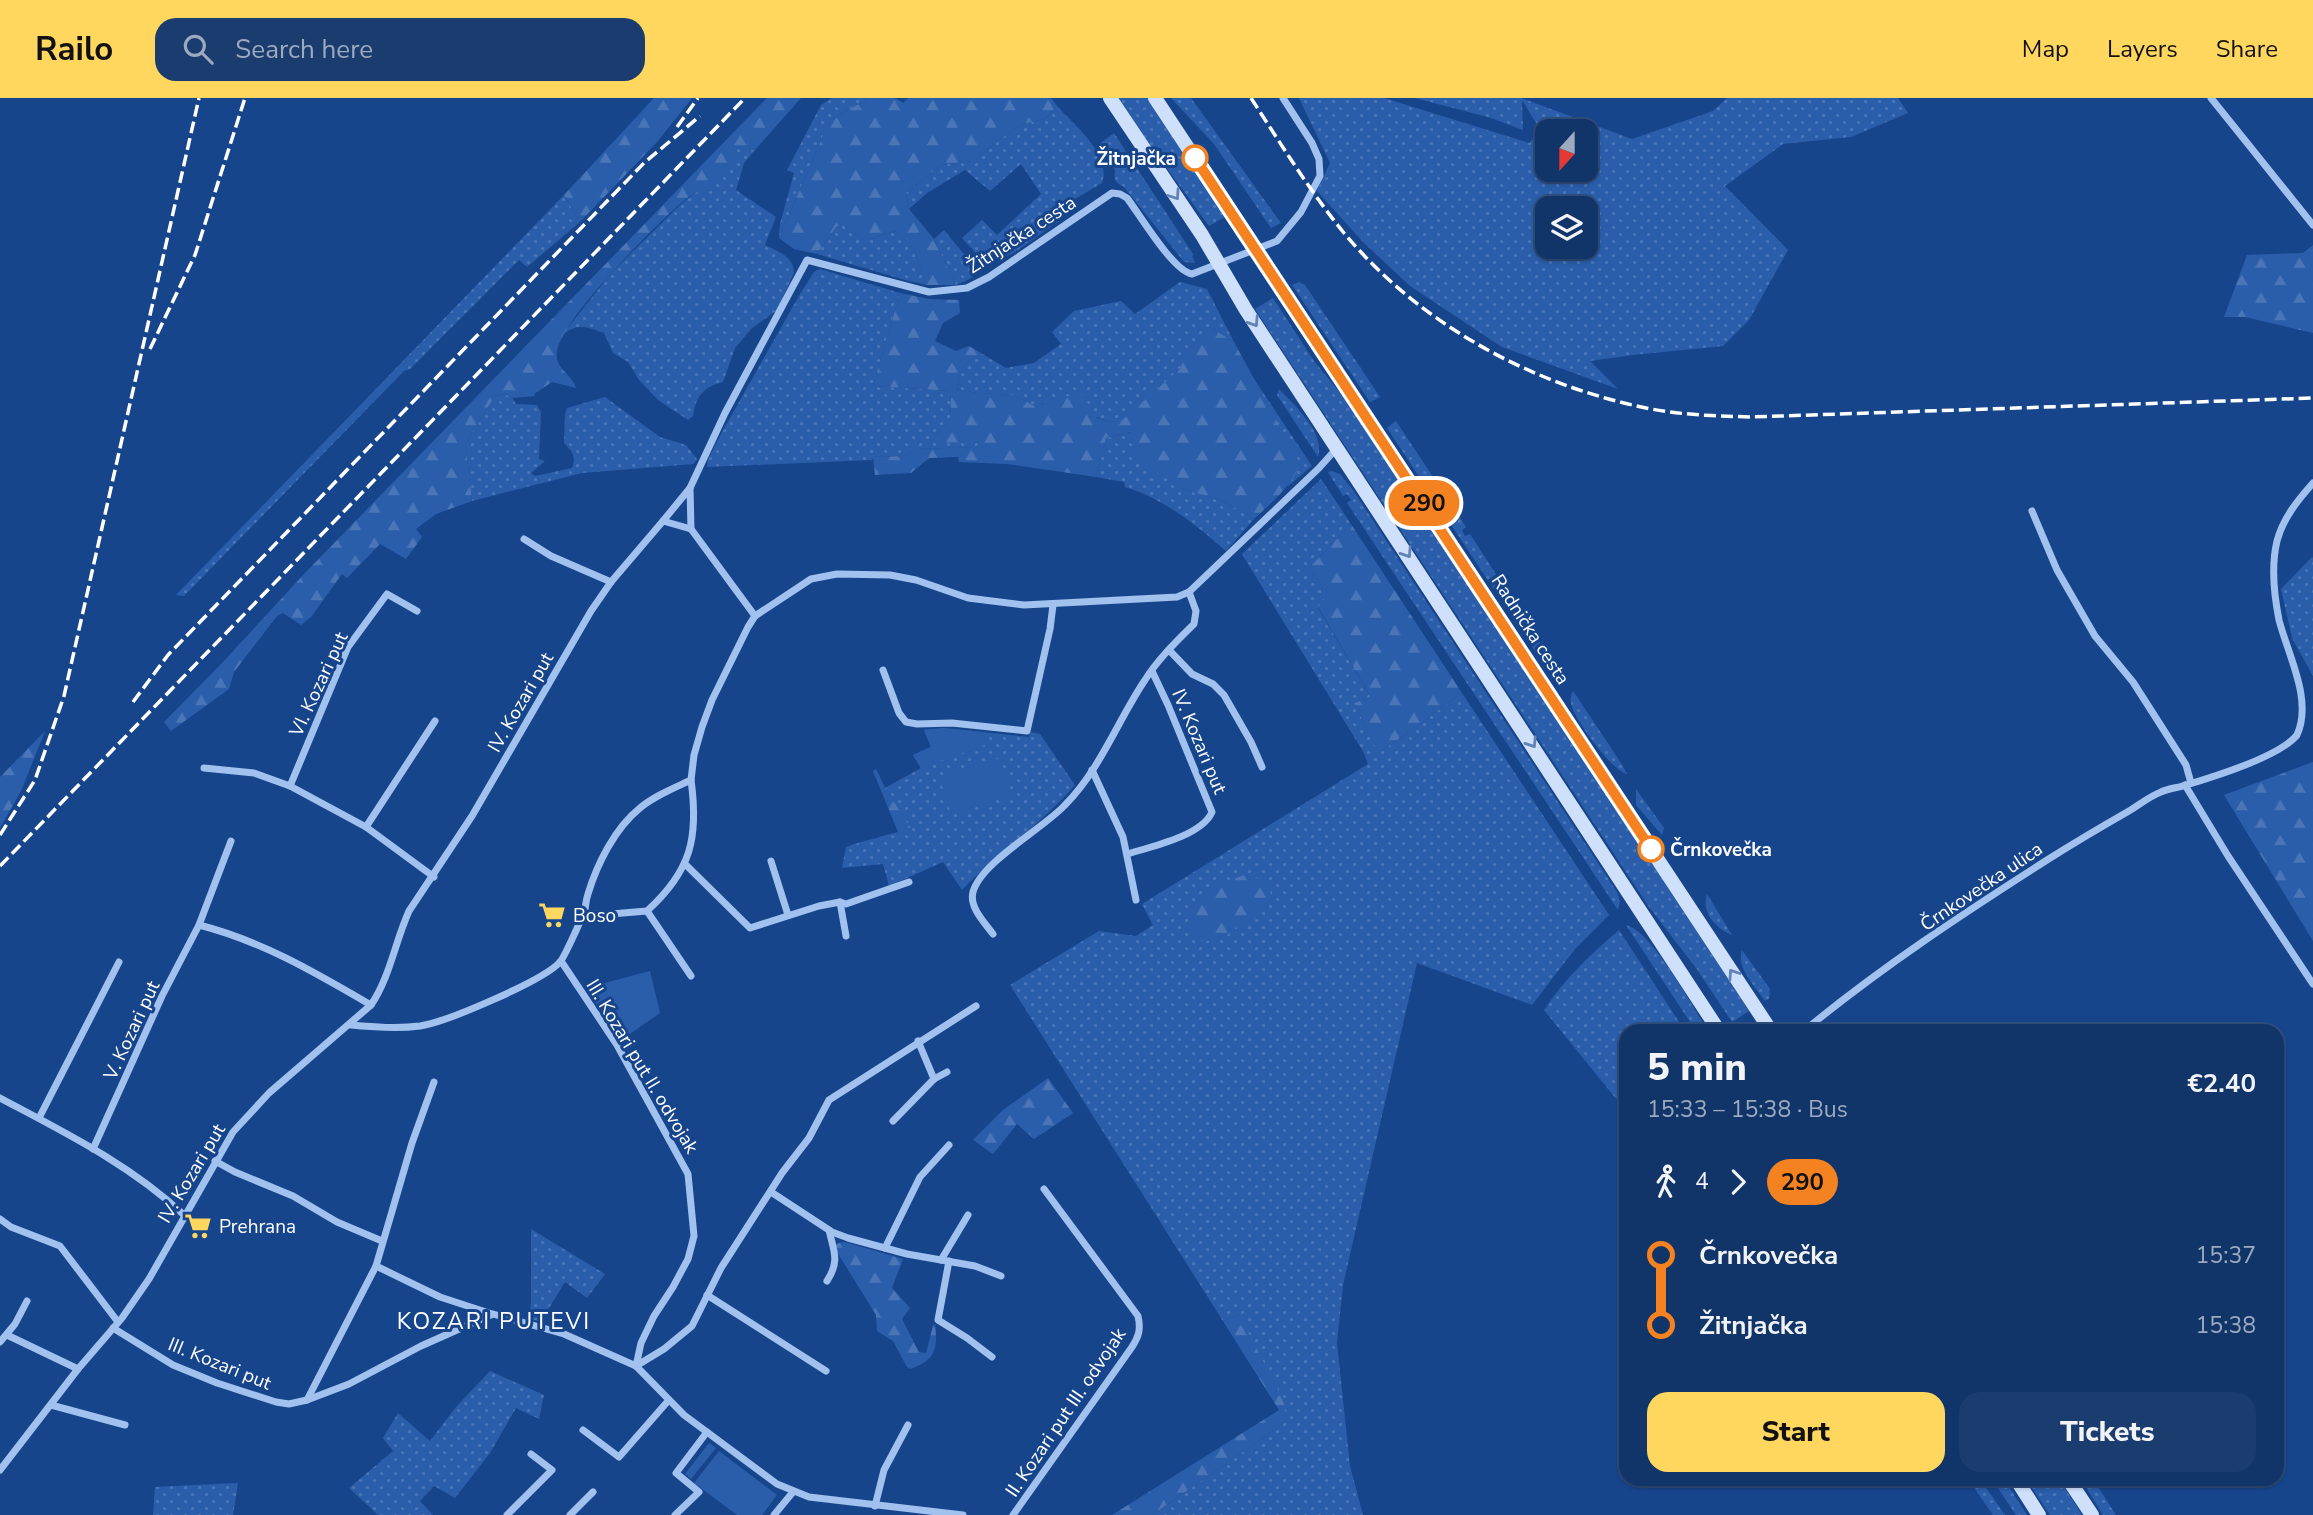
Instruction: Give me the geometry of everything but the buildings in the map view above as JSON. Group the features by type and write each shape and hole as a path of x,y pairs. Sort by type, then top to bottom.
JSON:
{"main road":[{"path":"1110,98 1202,235 1252,320 1530,739 1714,1024"},
{"name":"Radnička cesta","path":"1155,98 1766,1024"},
{"path":"2020,1486 2039,1515"},
{"path":"2073,1486 2092,1515"}],"street":[{"path":"1218,264 1277,241 1301,212 1320,176 1321,168 1312,143 1283,98"},
{"path":"2211,98 2313,225"},
{"name":"Žitnjačka cesta","path":"690,488 725,413 807,260 929,292 967,288 991,276 1112,193 1127,198 1185,272 1192,274 1218,264"},
{"path":"584,912 599,915 647,911 673,883 685,864 691,845 695,812 691,779 694,755 709,709 755,616 801,583 837,574 890,575 916,580 968,598 996,603 1053,605 1177,597 1189,592 1338,447"},
{"name":"Črnkovečka ulica","path":"1812,1024 1983,901 2081,839 2161,792 2264,756 2297,735 2304,720 2306,698 2302,676 2280,622 2274,595 2274,566 2277,541 2286,520 2313,483"},
{"path":"690,488 691,529 755,616"},
{"name":"IV. Kozari put","path":"116,1325 149,1279 233,1132 253,1109 371,1005 382,988 410,911 434,877 515,744 566,653 611,582 690,488"},
{"path":"2032,511 2057,570 2095,636 2133,682 2186,765 2188,784 2228,856 2313,984"},
{"path":"663,521 691,529"},
{"path":"524,539 551,556 611,582"},
{"name":"IV. Kozari put","path":"993,934 978,914 972,900 979,880 1010,849 1065,805 1092,770 1152,671 1194,624 1196,618 1189,592"},
{"name":"VI. Kozari put","path":"290,786 348,646 387,594 417,611"},
{"path":"883,670 899,713 906,722 952,723 1027,731 1051,629 1053,605"},
{"name":"IV. Kozari put","path":"1169,650 1192,674 1213,684 1224,695 1262,767"},
{"name":"IV. Kozari put","path":"1127,854 1174,840 1209,819 1212,813 1152,671"},
{"path":"366,827 435,720"},
{"path":"204,768 254,773 290,786 366,827 434,877"},
{"path":"1092,770 1123,837 1136,900"},
{"path":"351,1025 397,1028 423,1026 540,977 561,961 584,912 596,871 630,817 642,806 691,779"},
{"name":"V. Kozari put","path":"93,1149 162,996 199,925 231,841"},
{"path":"771,861 788,915"},
{"path":"685,864 750,928 788,915 840,902 846,904 909,881"},
{"path":"840,902 846,936"},
{"path":"647,911 691,976"},
{"path":"199,925 231,933 270,950 371,1005"},
{"name":"III. Kozari put II. odvojak","path":"561,961 617,1045 688,1174 694,1236 688,1259 654,1316 641,1343 636,1366"},
{"name":"V. Kozari put","path":"38,1118 119,962"},
{"path":"636,1366 664,1349 692,1326 721,1268 809,1138 829,1100 976,1006"},
{"path":"918,1041 934,1079"},
{"path":"893,1121 934,1079 947,1072"},
{"path":"307,1400 376,1266 412,1143 434,1082"},
{"path":"0,1098 93,1149 142,1181 184,1215"},
{"path":"885,1248 920,1177 949,1145"},
{"path":"215,1161 293,1196 337,1222 382,1241"},
{"name":"II. Kozari put III. odvojak","path":"1013,1515 1132,1347 1141,1326 1138,1317 1044,1189"},
{"path":"771,1192 829,1230 848,1238 975,1266 1001,1276"},
{"path":"968,1214 945,1261 938,1320 992,1357"},
{"path":"0,1219 11,1227 60,1246 116,1325 78,1369 0,1470"},
{"path":"827,1281 835,1268 836,1258 829,1230"},
{"path":"376,1266 440,1297 564,1334 636,1366 668,1401 777,1484 793,1492 809,1497 875,1506 962,1515"},
{"path":"707,1295 826,1371"},
{"path":"0,1342 27,1301"},
{"name":"III. Kozari put","path":"116,1325 173,1365 217,1383 289,1404 349,1384 421,1346 493,1314"},
{"path":"7,1335 78,1369"},
{"path":"583,1430 619,1457 668,1401"},
{"path":"51,1405 125,1425"},
{"path":"875,1506 884,1469 908,1425"},
{"path":"675,1515 699,1492 676,1473 707,1432"},
{"path":"507,1515 552,1470 531,1454"},
{"path":"570,1515 593,1492"},
{"path":"775,1515 793,1492"}],"green space":[{"path":"654,98 692,98 657,142 580,222 564,195"},
{"path":"767,98 801,98 755,150 737,148 732,164 725,173 686,199 668,215 631,252 575,317 563,336 557,357 576,388 552,382 534,394 535,396 495,396 466,446 472,501 436,514 416,529 422,537 406,559 380,544 347,578 342,574 311,617 301,625 283,613 277,616 234,672 229,689 171,731 164,722 305,573"},
{"path":"832,98 866,98 829,122 779,238 780,224 794,173 787,170 821,105"},
{"path":"866,98 895,98 903,103 908,98 1051,98 1057,106 1045,119 1023,124 997,141 974,161 941,165 906,193 909,209 934,239 956,285 927,285 913,248 896,231 865,239 845,226 837,226 817,254 794,249 779,238 829,122"},
{"path":"1116,98 1148,98 1227,216 1209,226"},
{"path":"1171,98 1191,98 1281,223 1271,228 1214,144"},
{"path":"1299,98 1384,98 1529,143 1535,137 1535,182 1598,182 1598,126 1632,139 1713,111 1727,98 1898,98 1908,113 1851,137 1783,144 1725,186 1788,250 1749,320 1723,346 1590,361 1618,389 1502,347 1410,286 1364,243 1317,191 1330,163"},
{"path":"1415,98 1521,98 1578,119 1535,119 1535,121 1522,100 1523,130 1491,118"},
{"path":"1057,106 1097,151 1104,172 1102,183 1063,206 1062,219 1012,254 985,263 962,238 982,220 997,235 1041,194 1021,164 990,191 965,170 927,193 909,209 906,193 941,165 974,161 997,141 1023,124 1045,119"},
{"path":"1114,133 1193,254 1195,263 1184,262 1124,187 1116,181 1115,170 1099,144"},
{"path":"737,147 755,150 744,163 736,190 776,217 765,245 788,259 794,273 777,310 751,329 735,348 723,382 702,393 693,416 688,420 658,400 639,380 628,362 613,353 604,333 583,327 563,334 612,272 682,203 729,168"},
{"path":"564,195 580,222 527,267 519,260 410,369 404,371 184,596 176,595"},
{"path":"837,226 845,226 865,239 896,231 913,248 927,285 817,254"},
{"path":"944,230 977,270 971,278 956,285 934,239"},
{"path":"2313,245 2313,333 2245,317 2224,317 2247,255 2303,253"},
{"path":"820,269 900,293 873,386 950,391 951,418 931,441 980,442 976,447 915,449 906,456 874,457 872,460 707,467 708,459 721,434 800,294 814,272"},
{"path":"1180,282 1207,289 1234,342 1210,327 1181,368 1122,421 1108,422 1053,398 1037,407 1013,395 956,389 964,366 981,353 1006,368 1034,363 1061,344 1052,332 1074,311 1121,301 1135,314"},
{"path":"1299,282 1305,285 1380,397 1370,402 1292,285"},
{"path":"900,293 929,299 959,300 960,313 943,323 935,341 956,351 969,346 981,353 964,366 956,389 1013,395 1037,407 1053,398 1082,394 1097,418 1108,422 1121,421 1181,368 1180,356 1210,327 1234,342 1300,464 1286,487 1254,519 1227,503 1181,488 1134,458 1130,432 1106,438 1096,477 1007,464 959,462 958,457 929,458 911,473 875,475 873,457 906,456 915,449 976,447 979,443 930,442 951,418 950,391 873,386"},
{"path":"1273,298 1314,361 1354,410 1749,1011 1732,1022 1696,968 1649,907 1255,309"},
{"path":"1246,367 1312,466 1287,487 1300,464"},
{"path":"1279,389 1313,429 1319,448 1318,457 1277,395"},
{"path":"505,394 516,404 537,405 541,412 539,459 545,461 531,473 535,476 572,468 573,454 564,443 567,408 605,397 660,437 686,445 697,459 693,464 582,473 472,501 466,446 495,396"},
{"path":"1396,421 1466,527 1462,530 1465,536 1470,534 1563,678 1550,671 1540,659 1387,428"},
{"path":"1131,432 1181,488 1227,503 1254,519 1226,551 1166,505 1125,487 1124,482 1096,477 1106,438"},
{"path":"1328,472 1340,474 1353,490 1617,892 1620,901 1618,910 1347,503 1351,500 1347,494 1343,496"},
{"path":"1321,479 1351,524 1309,568 1327,593 1318,608 1371,697 1354,703 1379,753 1462,693 1609,915 1575,949 1532,1005 1417,963 1343,1285 1337,1343 1350,1466 1363,1515 1152,1515 1287,1421 1239,1315 1223,1321 1010,985 1099,931 1136,936 1153,925 1142,904 1368,764 1364,753 1242,554"},
{"path":"1351,524 1462,693 1379,753 1354,703 1371,697 1318,607 1327,593 1309,568"},
{"path":"2312,557 2313,676 2292,638 2281,589"},
{"path":"1573,691 1627,774 1612,764 1586,731 1573,710"},
{"path":"943,728 1029,737 1030,732 1040,734 1075,785 1048,813 962,890 943,862 889,886 883,864 842,868 846,847 911,830 885,788 921,768 913,755 931,747 924,730"},
{"path":"943,728 984,732 985,745 921,768 913,755 931,747 924,730"},
{"path":"45,731 22,789 0,828 0,777"},
{"path":"1000,758 1012,794 951,814 939,777"},
{"path":"2313,762 2313,941 2224,795"},
{"path":"876,769 912,830 880,839 879,837 898,832 873,771"},
{"path":"1636,789 1664,828 1662,835 1636,805"},
{"path":"1248,874 1272,885 1268,903 1219,941 1197,941 1189,929 1190,907 1221,883"},
{"path":"1707,894 1732,935 1711,919 1706,907"},
{"path":"1626,925 1636,930 1659,954 1704,1024 1691,1024"},
{"path":"1619,930 1680,1024 1619,1024 1619,1102 1544,1010 1578,967"},
{"path":"1742,950 1770,989 1769,999 1765,1001 1744,970"},
{"path":"650,971 660,1013 621,1040 586,988"},
{"path":"1048,1078 1073,1113 1034,1139 1017,1124 993,1154 973,1140 1003,1110"},
{"path":"531,1229 605,1274 587,1298 565,1282 541,1321 529,1319"},
{"path":"845,1242 903,1259 892,1288 910,1308 902,1319 919,1352 926,1353 935,1324 935,1347 925,1362 910,1369 893,1341 877,1331 876,1315 837,1252 835,1246"},
{"path":"1239,1315 1283,1399 1287,1421 1152,1515 1112,1515 1279,1410 1223,1321"},
{"path":"490,1371 544,1395 539,1419 516,1408 490,1453 455,1498 434,1486 420,1501 433,1515 378,1515 349,1488 393,1451 383,1438 398,1413 430,1441 456,1407"},
{"path":"709,1443 716,1448 691,1479 685,1474"},
{"path":"719,1451 777,1495 762,1515 737,1515 694,1483"},
{"path":"238,1483 233,1515 153,1515 155,1487"},
{"path":"1973,1486 1985,1486 2005,1515 1993,1515"},
{"path":"1997,1486 2008,1486 2027,1515 2016,1515"},
{"path":"2031,1486 2063,1486 2082,1515 2050,1515"},
{"path":"2085,1486 2097,1486 2116,1515 2103,1515"}],"railway":[{"path":"0,835 35,780 64,696 199,98"},
{"path":"150,349 195,255 245,98"},
{"path":"677,127 698,98"},
{"path":"0,866 745,98"},
{"path":"1251,98 1331,217 1374,266 1407,295 1480,346 1520,366 1603,397 1672,412 1751,417 2313,398"},
{"path":"133,702 168,655 644,163 700,116"}],"bus line":[{"name":"290","path":"1195,158 1651,849"}],"place":[{"name":"Žitnjačka","path":"1195,158"},
{"name":"Črnkovečka","path":"1651,849"},
{"name":"Boso","path":"552,915"},
{"name":"Prehrana","path":"198,1226"}],"district":[{"name":"KOZARI PUTEVI","path":"494,1321"}]}
